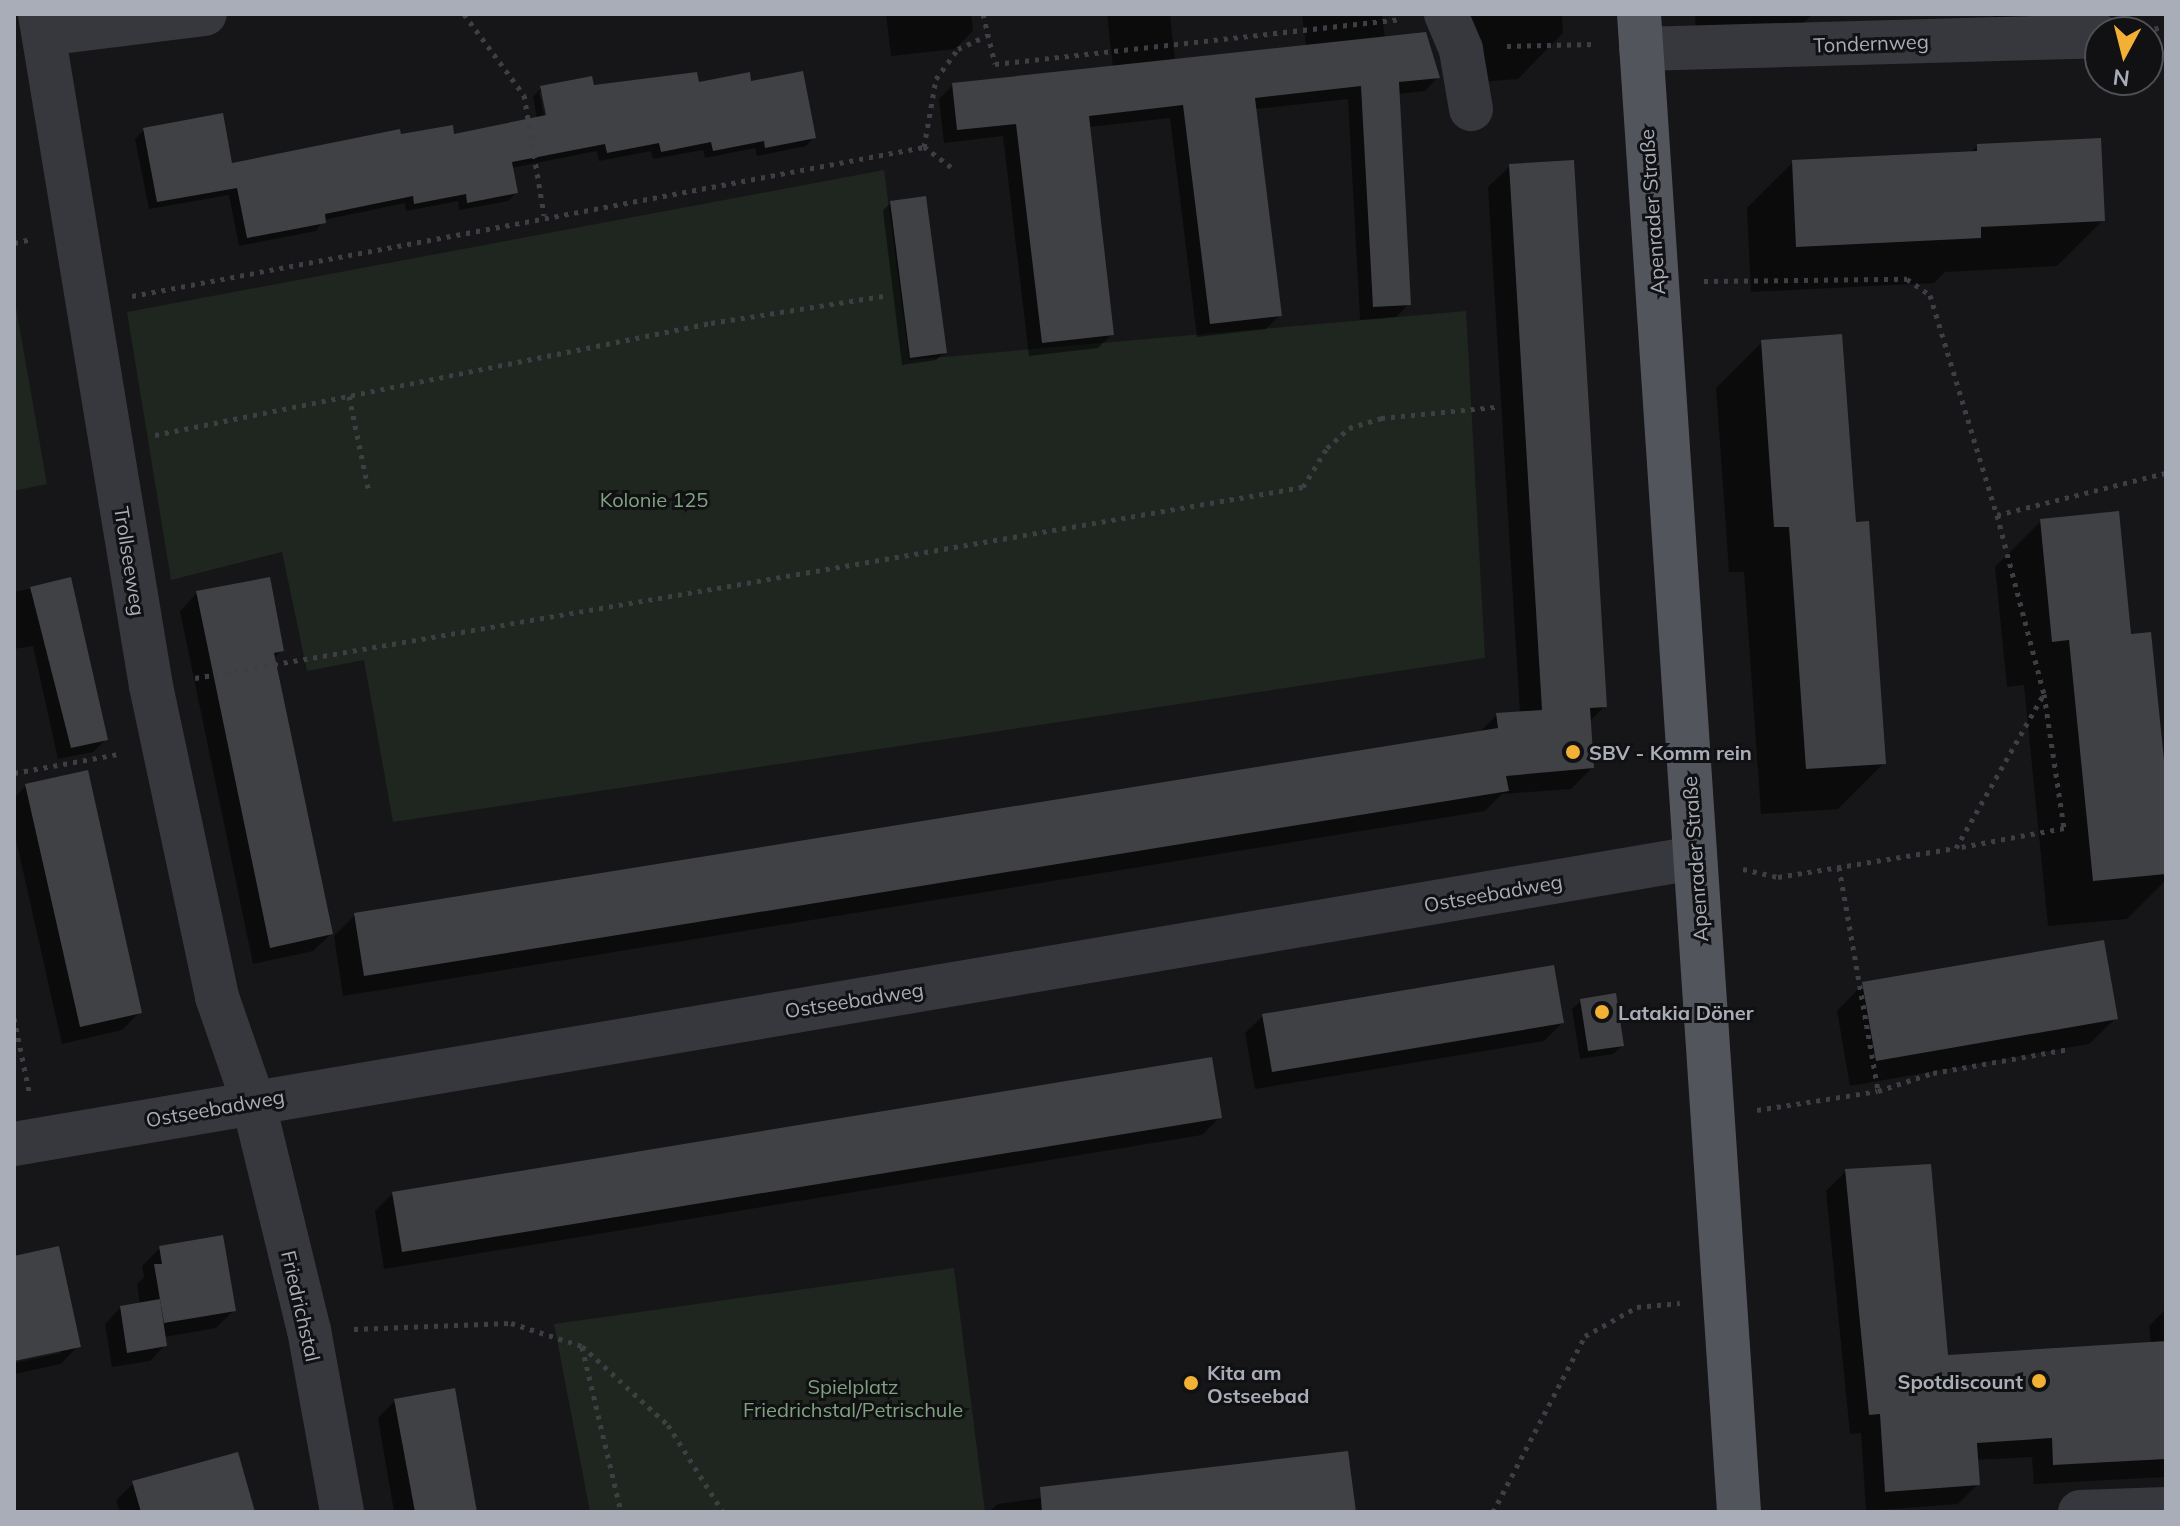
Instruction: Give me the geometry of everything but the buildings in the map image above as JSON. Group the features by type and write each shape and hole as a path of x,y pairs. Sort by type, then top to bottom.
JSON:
{"main road":[{"name":"Apenrader Straße","path":"1640,32 1739,1512"}],"street":[{"path":"42,24 205,14"},
{"name":"Trollseeweg","path":"42,24 151,686 217,997 253,1101"},
{"path":"1451,26 1471,109"},
{"name":"Tondernweg","path":"1640,32 2084,36"},
{"name":"Ostseebadweg","path":"27,1142 253,1101 1695,858"},
{"name":"Friedrichstal","path":"253,1101 309,1330 342,1512"},
{"path":"2080,1512 2166,1509"}],"path":[{"path":"464,14 524,95 544,215"},
{"path":"983,14 995,64 1451,26 1570,40 1640,32"},
{"path":"924,147 936,79 958,49 986,36"},
{"path":"88,304 544,215 924,147 951,167"},
{"path":"1657,281 1907,279 1930,295 1997,515 2044,694 2064,828 1778,877 1695,858"},
{"path":"111,444 711,323 883,296"},
{"path":"349,396 368,488"},
{"path":"151,686 1303,487 1327,448 1349,428 1381,418 1496,407"},
{"path":"1997,515 2166,473"},
{"path":"1956,848 2044,694"},
{"path":"14,773 110,756"},
{"path":"1839,867 1878,1091"},
{"path":"14,1018 27,1142"},
{"path":"1766,1109 1878,1091 1933,1073 2069,1049"},
{"path":"1493,1512 1585,1336 1637,1307 1724,1299"},
{"path":"309,1330 511,1323 582,1346 668,1425 723,1512"},
{"path":"582,1346 621,1512"}],"green space":[{"name":"Kolonie 125","path":"884,170 909,360 1466,311 1485,658 393,822 364,660 307,671 282,552 171,580 127,312"},
{"path":"14,296 47,484 14,491"},
{"name":"Spielplatz Friedrichstal/Petrischule","path":"954,1268 985,1512 590,1512 554,1324"}],"place":[{"name":"SBV - Komm rein","path":"1573,752"},
{"name":"Latakia Döner","path":"1602,1012"},
{"name":"Spotdiscount","path":"2039,1381"},
{"name":"Kita am Ostseebad","path":"1191,1383"}]}
